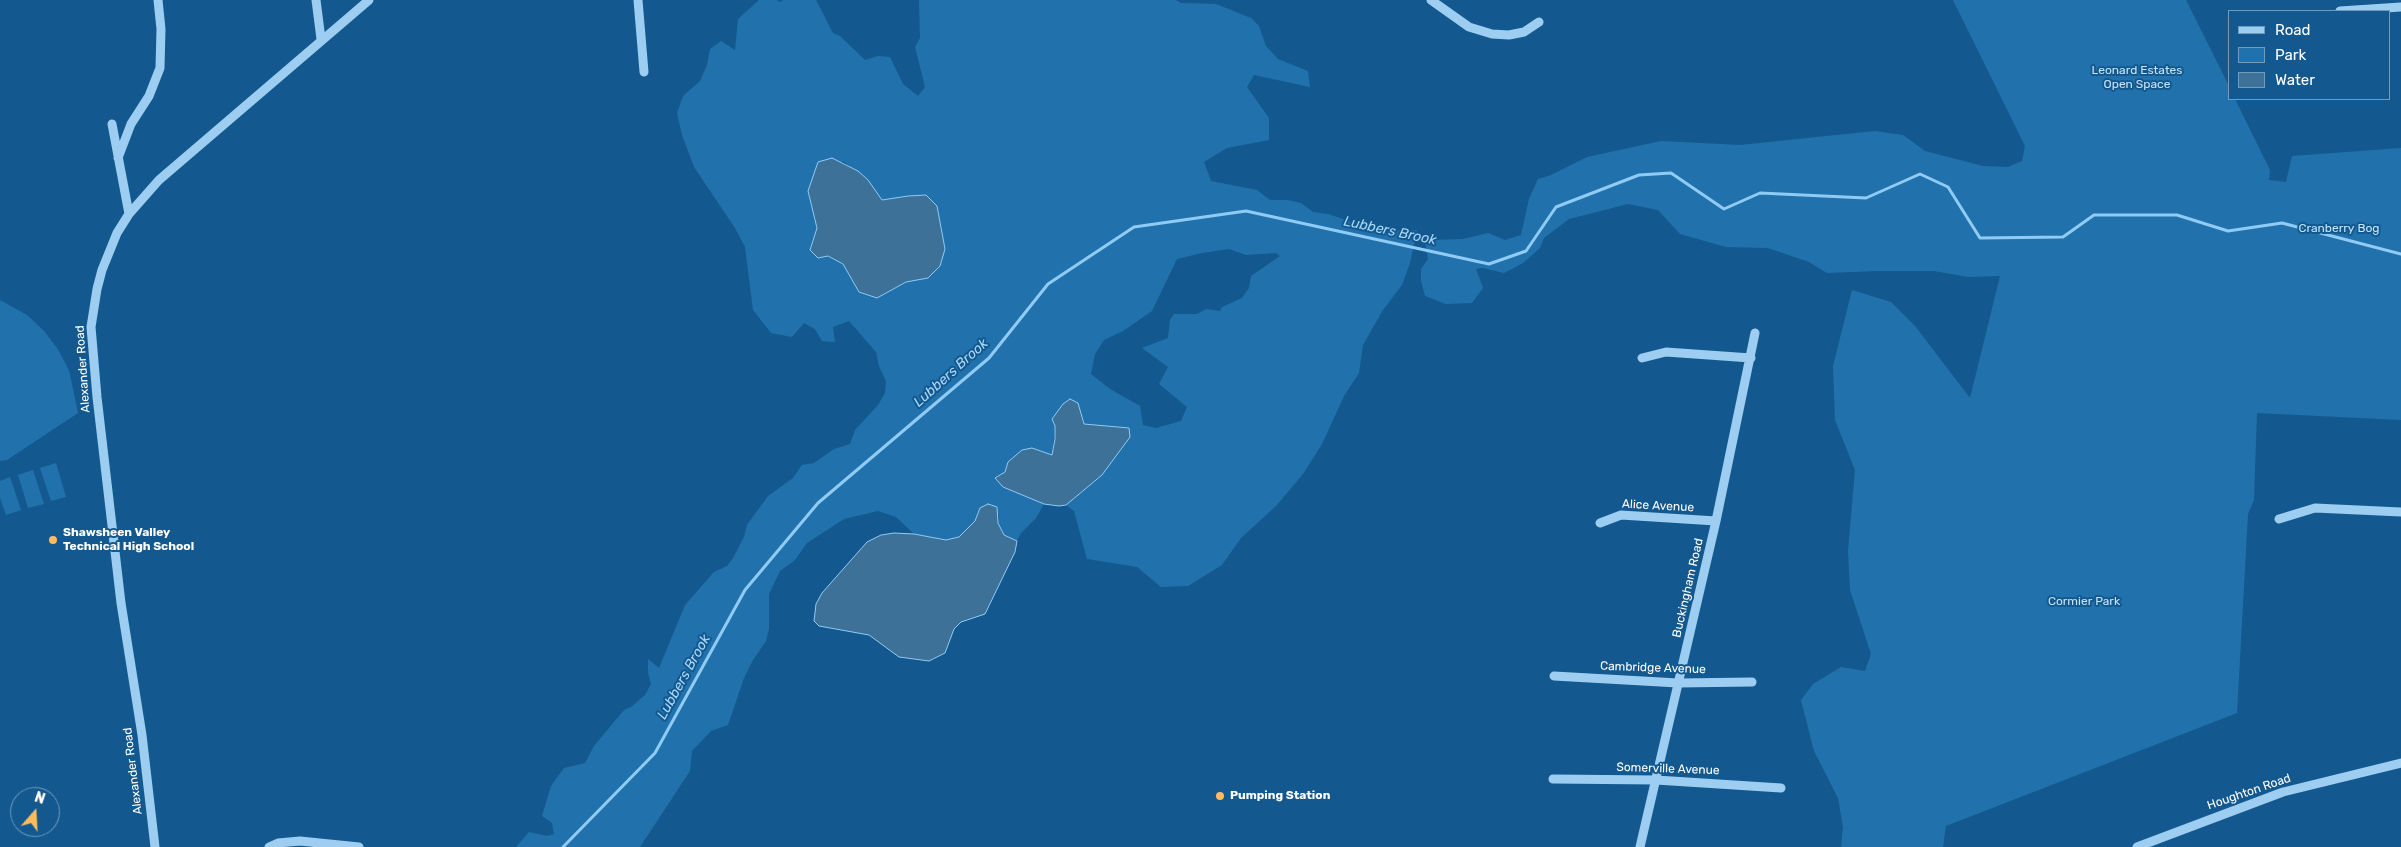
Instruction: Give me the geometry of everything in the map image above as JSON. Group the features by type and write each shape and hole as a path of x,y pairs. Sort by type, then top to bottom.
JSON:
{"street":[{"path":"118,158 130,124 149,96 160,68 161,30 158,0"},
{"path":"316,0 321,39"},
{"name":"Alexander Road","path":"155,847 142,735 121,603 92,348 94,308 102,270 117,233 129,214 173,167 368,0"},
{"path":"638,0 644,72"},
{"path":"1431,0 1469,28 1492,34 1509,35 1524,32 1540,22"},
{"path":"2355,10 2401,7"},
{"path":"112,124 129,214"},
{"name":"Buckingham Road","path":"1640,847 1716,521 1755,333"},
{"path":"1642,358 1667,352 1751,358"},
{"path":"2279,519 2315,508 2401,512"},
{"name":"Alice Avenue","path":"1600,523 1621,516 1716,521"},
{"name":"Cambridge Avenue","path":"1554,676 1678,684 1752,682"},
{"name":"Houghton Road","path":"2137,847 2282,792 2401,763"},
{"name":"Somerville Avenue","path":"1553,779 1656,780 1781,788"},
{"path":"269,847 278,843 300,841 359,847"}],"green space":[{"path":"759,0 776,0 781,2 783,0 816,0 833,33 840,36 865,60 878,56 890,57 903,84 918,96 925,87 915,47 920,38 919,0 1176,0 1181,3 1216,4 1251,18 1259,26 1266,46 1278,59 1308,71 1310,87 1254,75 1247,87 1269,118 1269,140 1227,148 1204,162 1211,181 1257,190 1270,200 1288,200 1301,203 1313,212 1328,214 1355,223 1394,230 1417,230 1410,263 1402,285 1383,310 1363,345 1359,373 1344,396 1322,444 1303,474 1276,506 1241,538 1222,565 1188,586 1161,587 1137,567 1087,559 1074,511 1066,505 1102,475 1129,428 1084,424 1078,403 1055,426 1052,455 1042,452 1008,462 1005,472 996,478 1003,487 1044,504 1036,518 1021,533 1017,541 1004,535 998,523 999,515 980,508 975,521 959,537 946,540 914,534 896,517 878,511 844,519 807,543 795,560 780,571 769,594 769,629 766,641 744,678 728,725 711,731 692,751 690,771 640,847 516,847 529,832 547,836 554,834 552,823 542,816 551,786 564,768 585,763 594,746 624,710 631,707 645,695 651,684 648,672 648,659 659,668 685,605 714,572 727,566 744,537 747,525 768,496 793,478 802,465 814,463 834,449 850,444 855,430 878,405 885,393 886,381 879,366 876,352 849,321 833,327 835,342 822,341 815,329 804,323 792,337 771,333 753,310 745,247 735,228 694,167 682,135 677,113 683,96 700,81 707,65 710,49 721,41 735,50 738,19","holes":["843,161 867,180 882,200 908,196 928,278 906,282 877,298 859,292 843,264 828,256 810,250 817,228 808,191","1229,249 1246,255 1276,253 1280,256 1251,276 1249,288 1242,298 1222,307 1220,311 1206,309 1197,314 1174,314 1170,320 1168,338 1142,348 1168,367 1159,384 1187,407 1181,421 1156,428 1143,425 1140,406 1110,389 1091,374 1095,354 1104,340 1123,331 1152,311 1177,259"]},
{"path":"1953,0 2186,0 2228,84 2228,100 2235,100 2270,170 2269,180 2286,182 2292,156 2401,148 2401,420 2257,413 2254,500 2248,514 2237,713 1946,826 1943,847 1841,847 1843,827 1838,798 1814,751 1801,700 1813,684 1841,667 1865,671 1871,654 1850,590 1848,551 1855,470 1835,420 1833,366 1852,290 1891,302 1915,326 1970,398 2000,276 1968,277 1934,271 1827,273 1809,262 1768,248 1726,247 1680,234 1658,210 1628,204 1569,219 1544,238 1540,248 1523,263 1504,273 1483,268 1476,269 1483,288 1472,303 1446,304 1425,296 1421,281 1421,269 1428,259 1425,242 1463,239 1488,233 1505,240 1521,235 1529,199 1538,179 1551,175 1587,157 1661,141 1740,145 1875,131 1903,135 1925,151 1983,166 2008,167 2022,161 2025,146"},
{"path":"0,300 27,315 44,331 57,348 69,370 78,413 7,460 0,461"},
{"path":"56,463 66,497 51,501 40,468"},
{"path":"33,470 44,504 28,508 18,475"},
{"path":"10,477 21,510 6,515 0,498 0,481"}],"water":[{"path":"832,158 858,171 868,180 882,200 926,195 937,206 945,249 940,266 928,278 906,282 877,298 859,292 843,264 828,256 818,258 810,250 817,228 808,191 818,162"},
{"path":"1070,399 1078,403 1084,424 1129,428 1130,437 1102,475 1066,505 1059,506 1044,504 1003,487 995,478 1005,472 1008,462 1022,450 1032,448 1052,455 1055,426 1052,419 1063,404"},
{"path":"988,504 997,507 998,523 1004,535 1017,541 1015,552 985,614 961,622 954,629 945,653 929,661 899,657 869,635 819,626 814,621 816,604 822,593 867,542 881,535 894,533 914,534 946,540 959,537 975,521 980,508"}],"waterway":[{"name":"Lubbers Brook","path":"563,847 655,753 745,590 818,503 989,358 1048,284 1134,227 1246,211 1489,264 1526,251 1556,207 1639,175 1671,173 1724,209 1760,193 1866,198 1920,174 1948,187 1980,238 2063,237 2094,215 2177,215 2228,231 2282,223 2401,254"}],"place":[{"name":"Shawsheen Valley Technical High School","path":"53,540"},
{"name":"Pumping Station","path":"1220,796"}],"park label":[{"name":"Leonard Estates Open Space","path":"2137,78"},
{"name":"Cranberry Bog","path":"2339,229"},
{"name":"Cormier Park","path":"2084,602"}]}
